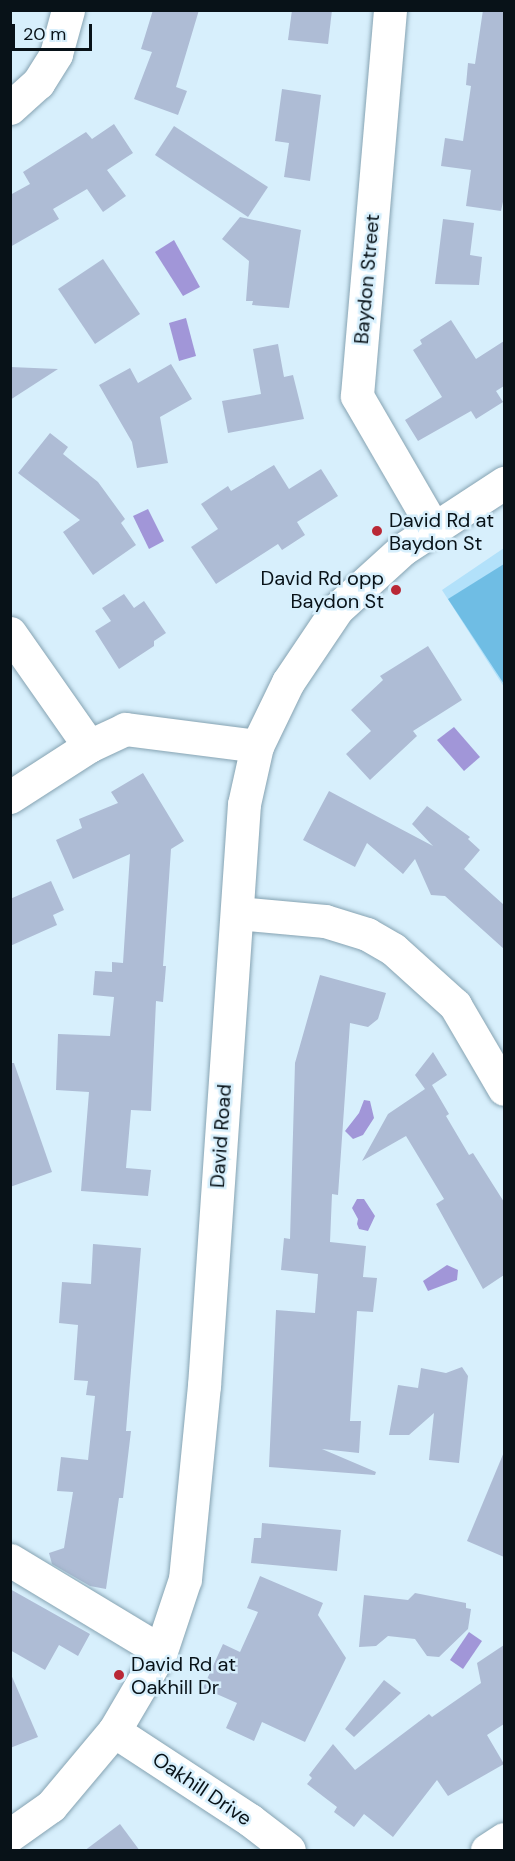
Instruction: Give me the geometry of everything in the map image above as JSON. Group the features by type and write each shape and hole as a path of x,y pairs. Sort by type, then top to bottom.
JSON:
{"street":[{"path":"10,108 38,83 56,54 68,10"},
{"name":"Baydon Street","path":"390,10 357,396 434,527"},
{"name":"David Road","path":"10,1835 51,1806 85,1770 114,1731 161,1651 185,1579 190,1540 244,804 257,746 288,682 337,609 389,561 434,527 504,483"},
{"path":"10,633 89,746"},
{"path":"10,796 89,746 125,729 257,746"},
{"path":"237,913 326,921 367,934 393,949 455,1005 504,1089"},
{"path":"10,1560 161,1651"},
{"name":"Oakhill Drive","path":"114,1731 250,1820 289,1851"},
{"path":"487,1851 504,1839"}],"shaded area":[{"path":"174,240 200,287 183,296 155,252"},
{"path":"186,318 196,356 179,361 169,323"},
{"path":"148,509 164,541 149,549 133,516"},
{"path":"504,548 504,687 442,590"},
{"path":"504,564 504,684 448,599"},
{"path":"454,727 480,757 464,771 437,740"},
{"path":"364,1100 370,1101 374,1118 363,1135 353,1139 345,1131 359,1113"},
{"path":"357,1199 364,1199 375,1216 368,1231 359,1229 357,1224 358,1219 352,1208"},
{"path":"447,1265 458,1270 457,1280 428,1291 423,1281"},
{"path":"469,1632 482,1641 463,1669 450,1660"}],"building":[{"path":"153,10 199,10 176,87 187,91 178,115 134,99 152,52 141,49"},
{"path":"292,10 332,10 328,44 288,40"},
{"path":"483,10 504,10 504,197 501,211 466,206 471,170 441,166 445,138 463,141 471,86 466,85 468,63 475,64"},
{"path":"282,89 321,95 310,181 284,177 289,143 275,141"},
{"path":"114,124 133,153 107,170 126,196 103,212 87,189 53,209 59,219 10,247 10,195 30,184 23,172 86,132 92,139"},
{"path":"174,126 268,187 248,217 155,155"},
{"path":"240,217 301,230 289,308 252,305 253,301 246,301 249,261 222,239"},
{"path":"443,219 474,223 470,255 482,257 479,285 435,284"},
{"path":"103,259 140,314 95,344 58,289"},
{"path":"451,320 476,359 504,341 504,386 496,391 503,402 476,419 471,411 418,441 405,420 442,397 413,350 422,344 420,340"},
{"path":"278,344 284,377 293,375 304,419 228,433 222,401 261,394 253,349"},
{"path":"171,364 192,399 160,417 168,463 137,468 132,442 99,385 130,368 138,383"},
{"path":"10,367 58,369 10,400"},
{"path":"50,433 68,447 63,454 98,482 125,519 121,523 136,545 93,575 63,532 80,520 18,473"},
{"path":"274,465 289,489 321,469 338,496 297,522 305,535 282,550 278,544 216,584 191,547 218,529 201,504 228,486 231,491"},
{"path":"124,594 134,608 144,601 166,633 154,641 154,646 119,669 95,631 111,621 102,608"},
{"path":"428,646 462,700 413,731 417,736 370,780 346,754 371,731 351,710 383,680 380,676"},
{"path":"143,773 184,841 171,849 163,966 166,966 163,1002 156,1001 151,1111 131,1110 126,1168 151,1170 148,1196 81,1191 89,1092 56,1090 58,1034 110,1036 114,997 93,995 95,971 112,972 112,962 123,963 130,854 73,879 56,840 82,828 79,819 118,803 111,792"},
{"path":"329,791 433,846 412,824 427,806 470,837 468,839 480,850 464,869 504,905 504,949 445,896 431,895 415,859 403,874 367,843 355,867 303,840"},
{"path":"51,881 64,910 53,915 57,925 10,946 10,899"},
{"path":"320,975 386,993 378,1019 368,1027 350,1023 338,1195 332,1194 330,1242 366,1246 363,1277 377,1278 373,1312 357,1311 350,1421 361,1421 359,1453 322,1449 376,1472 375,1475 269,1467 276,1310 315,1313 318,1274 281,1270 284,1238 290,1239 295,1063"},
{"path":"433,1052 447,1075 432,1085 449,1114 446,1116 469,1155 473,1153 504,1202 504,1275 483,1289 436,1204 444,1199 406,1136 362,1161 388,1114 425,1089 415,1075"},
{"path":"10,1063 14,1063 52,1172 10,1187"},
{"path":"93,1244 141,1248 126,1431 131,1431 123,1498 119,1498 106,1589 90,1586 52,1564 49,1553 64,1548 73,1492 57,1491 61,1457 88,1460 95,1396 86,1395 88,1381 74,1380 78,1325 59,1323 62,1282 91,1284"},
{"path":"462,1367 468,1376 459,1463 429,1460 434,1413 409,1435 389,1435 398,1385 418,1388 421,1368 446,1373"},
{"path":"504,1452 504,1557 467,1541"},
{"path":"262,1523 341,1530 337,1571 251,1563 254,1538 261,1538"},
{"path":"260,1576 323,1603 318,1615 346,1658 305,1742 262,1722 254,1741 226,1728 237,1703 203,1688 223,1644 240,1652 258,1612 247,1608"},
{"path":"10,1589 90,1634 78,1656 59,1645 45,1670 10,1650"},
{"path":"415,1593 466,1603 466,1608 471,1609 468,1629 439,1657 427,1656 415,1639 388,1636 376,1646 359,1647 364,1595 408,1600"},
{"path":"504,1645 504,1724 487,1735 504,1764 448,1796 437,1780 393,1837 364,1814 354,1827 334,1812 337,1807 307,1784 312,1778 309,1775 333,1744 355,1770 429,1714 432,1717 481,1683 477,1663"},
{"path":"10,1672 38,1737 10,1748"},
{"path":"384,1680 401,1693 354,1737 345,1729"},
{"path":"120,1824 140,1851 84,1851"}],"place":[{"name":"David Rd at Baydon St","path":"377,531"},
{"name":"David Rd opp Baydon St","path":"396,590"},
{"name":"David Rd at Oakhill Dr","path":"119,1675"}]}
